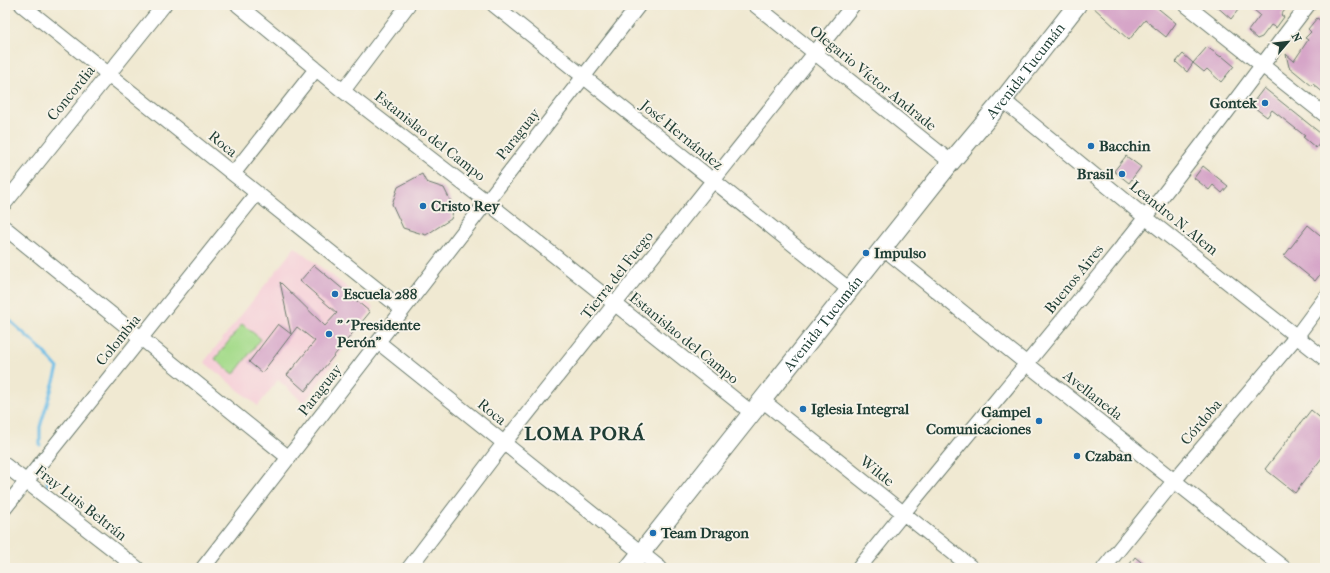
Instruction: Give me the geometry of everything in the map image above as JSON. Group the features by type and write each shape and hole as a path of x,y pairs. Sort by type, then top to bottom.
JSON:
{"main road":[{"name":"Avenida Tucumán","path":"629,568 883,248 1003,100 1077,5"}],"street":[{"name":"Roca","path":"22,5 403,310"},
{"name":"Concordia","path":"5,203 164,5"},
{"name":"Estanislao del Campo","path":"238,5 343,90 615,304 757,407"},
{"path":"343,90 408,5"},
{"name":"José Hernández","path":"494,5 850,290"},
{"name":"Paraguay","path":"203,568 639,5"},
{"name":"Olegario Víctor Andrade","path":"755,5 952,162"},
{"name":"Tierra del Fuego","path":"410,568 504,443 853,5"},
{"path":"1186,5 1325,116"},
{"name":"Buenos Aires","path":"859,568 1027,364 1145,217 1308,5"},
{"path":"233,174 316,68"},
{"name":"Leandro N. Alem","path":"1003,100 1145,217 1325,359"},
{"name":"Colombia","path":"5,508 257,193"},
{"path":"5,228 289,458"},
{"name":"Avellaneda","path":"883,248 1284,568"},
{"name":"Córdoba","path":"1104,568 1174,480 1296,337 1325,298"},
{"name":"Roca","path":"378,342 660,568"},
{"name":"Wilde","path":"757,407 903,513 972,568"},
{"name":"Fray Luis Beltrán","path":"5,465 137,568"}],"shaded area":[{"path":"295,247 374,308 304,403 278,380 258,406 204,362"}],"green space":[{"path":"242,324 261,339 234,374 215,359"}],"building":[{"path":"1091,5 1154,5 1176,23 1166,37 1145,20 1129,40"},
{"path":"1215,5 1242,5 1231,19"},
{"path":"1248,5 1289,5 1281,15 1284,17 1276,28 1271,25 1262,37 1257,39 1248,31 1260,15"},
{"path":"1325,14 1325,94 1313,84 1312,86 1289,67 1286,54 1294,61 1308,40 1305,38 1311,32 1308,29 1317,18 1320,20"},
{"path":"1207,47 1221,57 1222,56 1234,66 1221,82 1207,69 1204,72 1193,63"},
{"path":"1183,54 1193,63 1187,72 1176,62"},
{"path":"1264,88 1325,137 1316,148 1303,137 1305,136 1272,110 1267,117 1251,105"},
{"path":"1126,156 1141,167 1129,183 1114,171"},
{"path":"1203,166 1228,186 1222,193 1213,185 1209,190 1194,178"},
{"name":"Cristo Rey","path":"422,174 426,182 444,188 454,208 451,219 426,235 403,228 392,204 398,187"},
{"path":"1308,225 1325,239 1325,268 1315,281 1284,256"},
{"name":"\"´Presidente Perón\"","path":"314,265 370,312 305,391 287,375 315,341 297,327 262,373 249,362 278,324 291,334 280,282 325,326 337,313 300,281"},
{"path":"1311,410 1325,422 1325,454 1295,493 1265,469"},
{"path":"1135,557 1148,568 1127,568"}],"waterway":[{"path":"5,316 40,348 58,368 40,427 40,445"},
{"path":"45,469 49,493"}],"place":[{"name":"Gontek","path":"1265,103"},
{"name":"Bacchin","path":"1091,146"},
{"name":"Brasil","path":"1122,174"},
{"name":"Cristo Rey","path":"423,206"},
{"name":"Impulso","path":"866,253"},
{"name":"Escuela 288","path":"335,294"},
{"name":"\"´Presidente Perón\"","path":"329,334"},
{"name":"Iglesia Integral","path":"803,409"},
{"name":"Gampel Comunicaciones","path":"1039,421"},
{"name":"Czaban","path":"1077,456"},
{"name":"Team Dragon","path":"653,533"}],"district":[{"name":"LOMA PORÁ","path":"585,434"}]}
